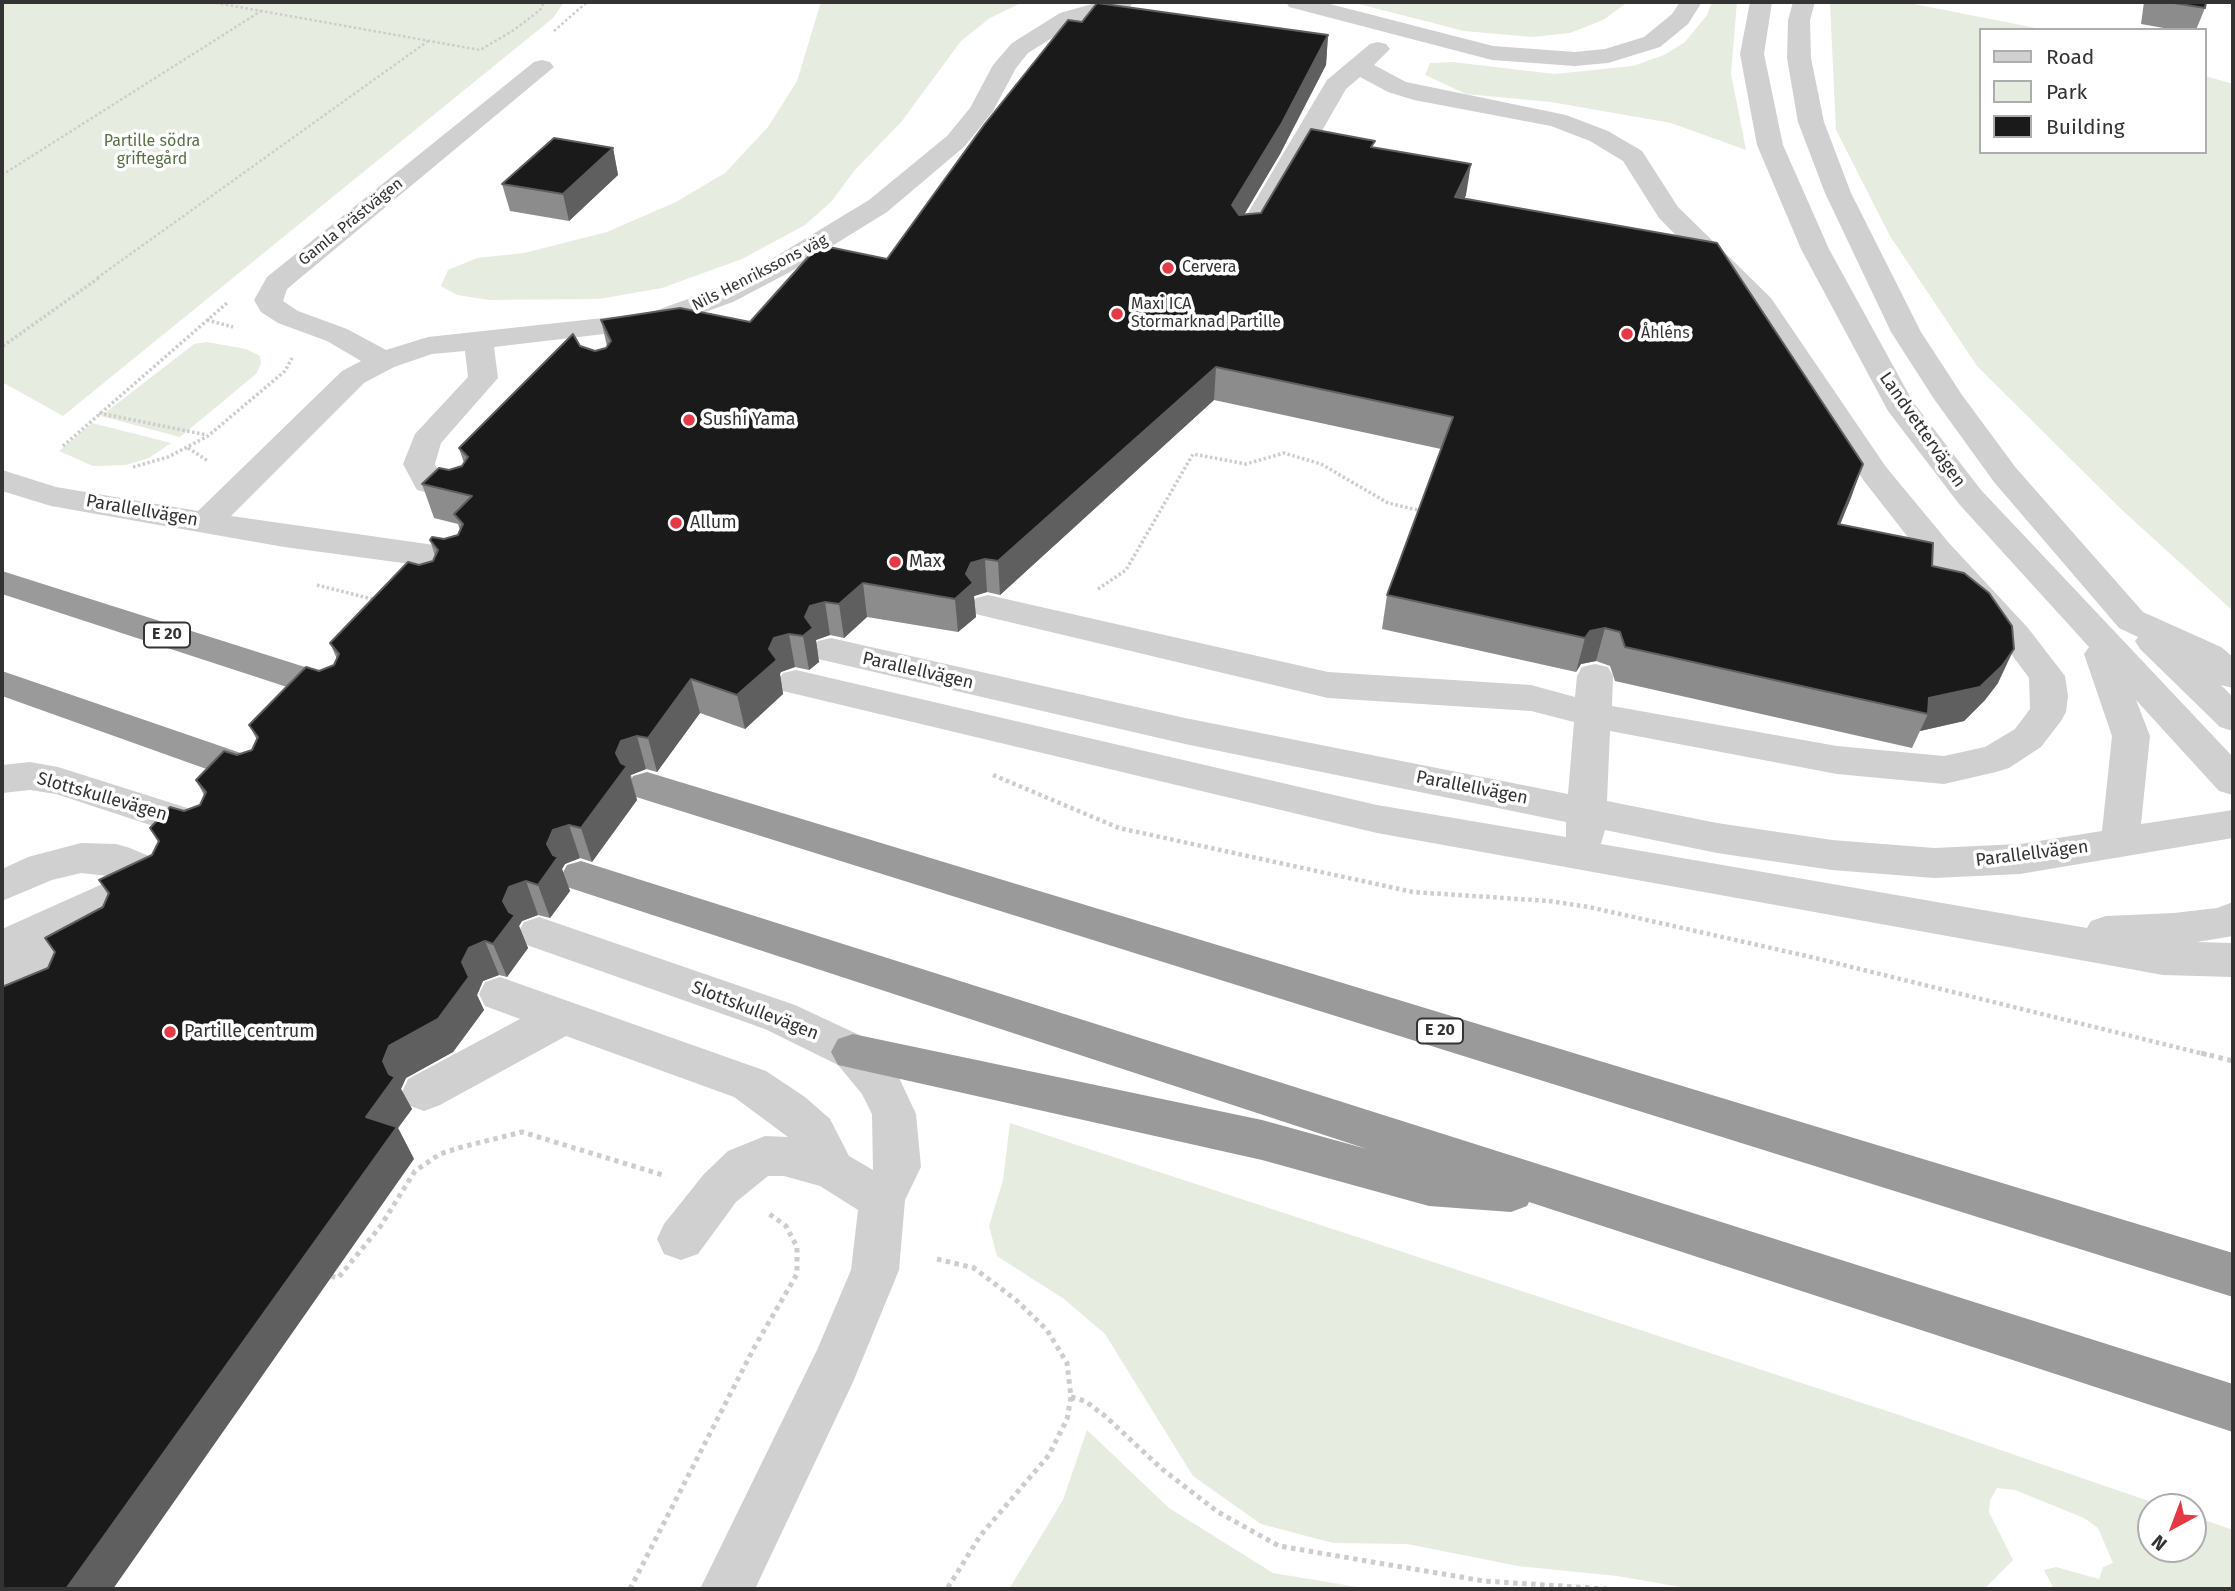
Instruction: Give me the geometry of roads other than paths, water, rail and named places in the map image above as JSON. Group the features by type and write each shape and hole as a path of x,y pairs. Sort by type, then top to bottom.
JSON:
{"highway":[{"name":"E 20","path":"2,582 333,690"},
{"path":"2,683 254,772"},
{"name":"E 20","path":"647,786 2233,1275"},
{"path":"581,876 2233,1408"},
{"path":"853,1052 1262,1140 1429,1186 1576,1197"}],"street":[{"name":"Nils Henrikssons väg","path":"206,522 353,377 383,361 428,346 478,340 588,342 676,315 723,296 836,234 878,206 956,141 981,111 1005,65 1020,48 1068,18 1122,2"},
{"path":"1297,2 1492,53 1575,59 1608,56 1652,42 1681,19 1691,2"},
{"name":"Landvettervägen","path":"1761,2 1752,54 1770,145 1815,249 1855,329 1899,404 1970,497 2233,781"},
{"path":"1804,2 1799,20 1798,58 1811,121 1838,193 1906,332 1949,399 2005,475 2131,620 2233,718"},
{"path":"1247,238 1336,85 1401,29"},
{"path":"988,606 1328,685 1531,698 1594,714 1837,760 1944,770 1996,758 2028,738 2048,712 2050,696 2047,676 2015,636 1937,551 1875,474 1761,304 1732,272 1668,212 1633,156 1610,141 1557,120 1397,88 1358,66"},
{"name":"Gamla Prästvägen","path":"383,361 337,335 288,317 271,306 268,300 271,292 277,282 542,67"},
{"path":"460,491 428,482 419,464 426,441 483,378 478,340"},
{"name":"Parallellvägen","path":"2,480 51,496 284,536 455,559"},
{"name":"Parallellvägen","path":"284,536 431,585"},
{"path":"2131,620 2208,656 2233,676"},
{"path":"2094,632 2123,706 2131,736 2120,842"},
{"name":"Parallellvägen","path":"831,650 1185,731 1742,842 1832,855 1934,863 2020,859 2233,824"},
{"path":"1583,856 1595,676"},
{"path":"796,682 1377,819 2163,958 2233,960"},
{"name":"Slottskullevägen","path":"2,779 30,776 58,781 202,827"},
{"path":"2,886 42,868 81,858 116,859 156,876 2,947"},
{"path":"2,912 116,859"},
{"path":"2038,935 2174,929 2225,923 2233,918"},
{"path":"2,978 107,928"},
{"name":"Slottskullevägen","path":"539,933 780,1017 853,1052 879,1082 894,1114 898,1167 882,1200 875,1270 835,1364 727,1589"},
{"path":"2,1011 54,986"},
{"path":"497,1000 564,1016 750,1084 789,1110 814,1133 833,1170"},
{"path":"424,1092 564,1016"},
{"path":"681,1239 719,1188 744,1165 765,1156 785,1156 833,1170 882,1200"}],"place":[{"name":"Cervera","path":"1168,268"},
{"name":"Maxi ICA Stormarknad Partille","path":"1117,314"},
{"name":"Åhléns","path":"1627,334"},
{"name":"Sushi Yama","path":"689,420"},
{"name":"Allum","path":"676,523"},
{"name":"Max","path":"895,562"},
{"name":"Partille centrum","path":"170,1032"}],"park label":[{"name":"Partille södra griftegård","path":"152,151"}]}
